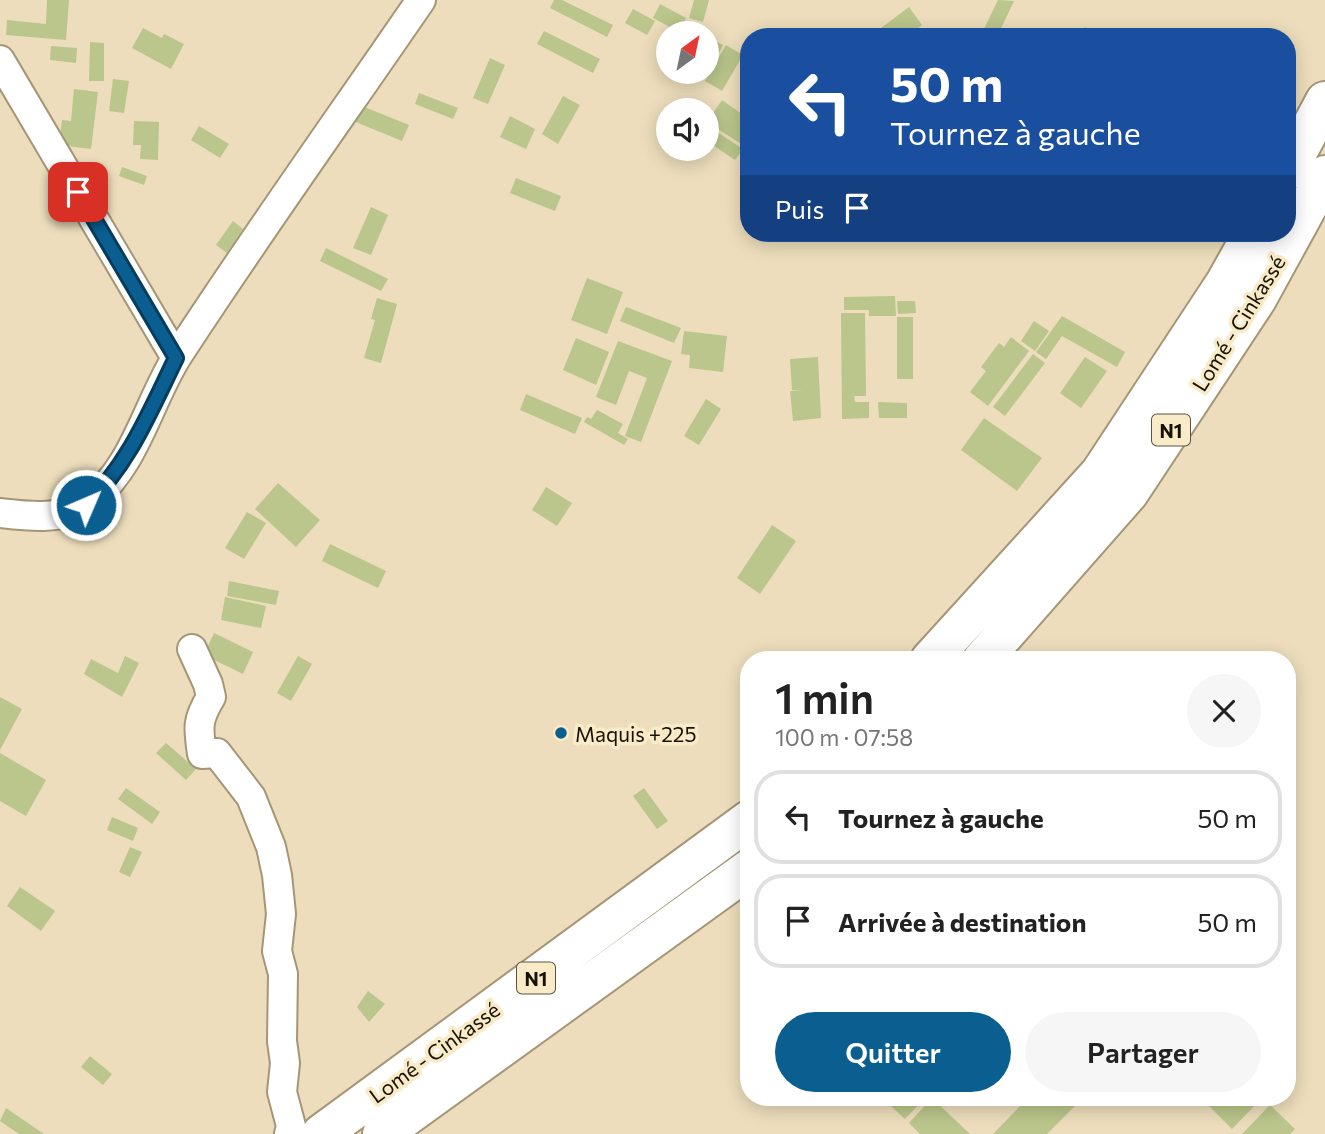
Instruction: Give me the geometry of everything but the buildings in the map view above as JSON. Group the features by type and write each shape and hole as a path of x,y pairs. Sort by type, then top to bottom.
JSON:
{"highway":[{"path":"1296,155 1325,101"},
{"name":"Lomé - Cinkassé","path":"1296,228 1325,175"},
{"name":"Lomé - Cinkassé","path":"939,651 1114,483 1248,242"},
{"name":"Lomé - Cinkassé","path":"989,651 1114,483 1257,299 1288,242"},
{"name":"Lomé - Cinkassé","path":"321,1134 740,827"},
{"name":"Lomé - Cinkassé","path":"382,1134 740,875"}],"street":[{"path":"0,513 29,517 51,515 86,505 107,485 129,455 176,358 421,0"},
{"path":"0,60 176,358"},
{"path":"192,649 211,697 200,716 198,728 202,754 217,753 251,797 271,847 277,875 281,914 277,951 283,974 282,1041 285,1063 282,1092 291,1126 289,1134"}],"place":[{"name":"Maquis +225","path":"561,733"}],"route":[{"path":"78,192 176,358 129,455 107,485 86,505"}]}
